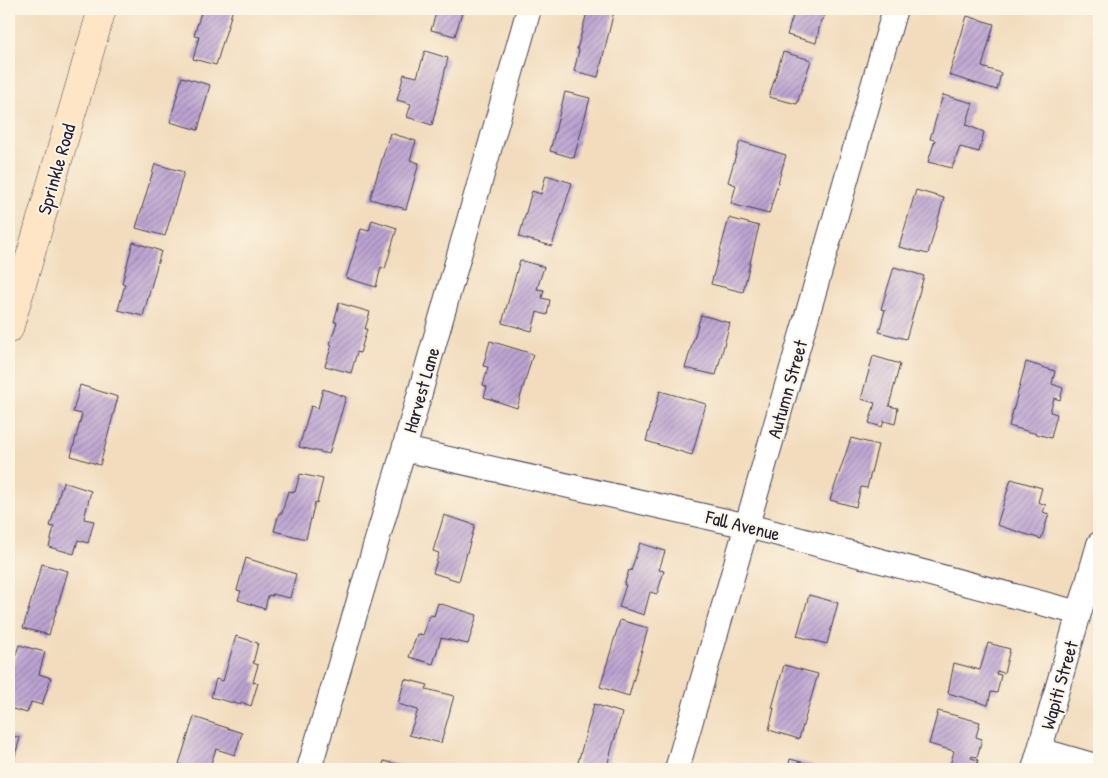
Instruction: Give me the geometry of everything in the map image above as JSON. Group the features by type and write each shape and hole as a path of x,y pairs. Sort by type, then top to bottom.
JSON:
{"main road":[{"name":"Sprinkle Road","path":"9,329 102,9"}],"street":[{"name":"Harvest Lane","path":"309,769 404,448 529,9"},
{"name":"Autumn Street","path":"677,769 895,9"},
{"name":"Fall Avenue","path":"404,448 748,526 1079,613"},
{"name":"Wapiti Street","path":"1037,759 1099,544"},
{"path":"1037,759 1099,767"}],"building":[{"path":"202,9 233,9 216,65 193,59 199,37 194,36"},
{"path":"437,9 463,9 455,36 431,30"},
{"path":"588,9 614,11 598,77 574,71 579,50 577,49"},
{"path":"795,9 826,9 823,20 821,20 816,43 787,35"},
{"path":"967,16 994,24 982,67 1001,73 997,90 949,75"},
{"path":"425,51 448,58 432,125 407,117 411,104 397,100 404,74 417,77"},
{"path":"783,52 811,60 797,104 769,97"},
{"path":"182,77 210,85 198,130 170,122"},
{"path":"565,92 590,98 574,158 550,151"},
{"path":"943,95 973,103 966,125 984,132 979,152 960,147 952,168 928,162 935,140 930,139"},
{"path":"390,133 416,141 410,160 419,163 406,209 370,199"},
{"path":"740,141 786,155 769,214 731,204 736,185 728,182"},
{"path":"155,164 184,172 165,236 136,228"},
{"path":"546,175 572,183 552,246 519,237 532,191 541,194"},
{"path":"916,190 944,198 928,254 899,247"},
{"path":"729,218 759,226 743,292 711,284"},
{"path":"372,220 397,228 385,269 381,267 376,287 346,278 361,229 369,231"},
{"path":"133,242 161,251 143,316 118,310 125,284 122,283"},
{"path":"520,260 544,267 537,289 544,290 542,298 550,300 547,315 537,312 532,331 502,323"},
{"path":"894,267 924,276 906,339 879,332 885,310 881,309"},
{"path":"339,303 370,312 360,353 357,352 351,373 325,366 332,345 330,344 337,322 334,322"},
{"path":"701,315 730,323 716,375 685,368"},
{"path":"490,341 533,354 517,408 484,397 487,387 483,385 488,367 483,366"},
{"path":"873,356 900,364 889,406 898,408 895,424 884,421 882,427 869,423 875,403 861,399"},
{"path":"1026,362 1055,371 1052,384 1063,388 1060,400 1054,398 1050,412 1057,414 1051,438 1009,426"},
{"path":"80,385 118,397 100,465 71,456 82,414 73,412"},
{"path":"323,389 346,397 329,454 299,447 311,406 318,408"},
{"path":"660,391 706,404 692,455 646,441"},
{"path":"851,438 878,445 867,488 861,487 856,507 830,500"},
{"path":"300,474 323,479 306,539 274,531 279,513 282,513 288,491 295,492"},
{"path":"1011,479 1042,488 1038,502 1046,505 1043,512 1049,514 1041,539 997,525"},
{"path":"63,482 91,491 84,519 94,521 88,543 78,540 74,554 49,547 54,527 50,526"},
{"path":"444,515 475,525 459,581 433,573 439,553 433,551"},
{"path":"640,543 665,551 659,570 664,571 657,594 650,592 644,615 619,607 626,585 624,585 629,570 631,571"},
{"path":"246,558 296,574 290,598 272,594 273,596 268,595 265,609 238,600 241,591 237,590"},
{"path":"42,564 68,571 49,635 23,628"},
{"path":"809,595 838,603 827,644 797,636"},
{"path":"438,603 477,615 468,644 441,638 433,664 409,657 417,634 423,635 430,615 434,616"},
{"path":"620,620 648,628 629,696 600,687"},
{"path":"236,636 258,643 253,663 258,665 253,682 258,683 251,706 241,702 241,705 211,697 216,679 223,681"},
{"path":"988,643 1010,649 1004,673 997,671 996,674 1001,675 997,693 991,692 988,705 948,693 954,663 980,670"},
{"path":"19,645 45,652 39,674 51,678 42,705 31,702 27,713 9,708 9,673"},
{"path":"784,665 818,674 799,739 769,730 774,708 772,708"},
{"path":"405,679 428,685 426,689 454,696 441,743 409,735 418,710 398,704"},
{"path":"594,704 622,713 606,769 589,769 577,766"},
{"path":"938,711 980,722 976,737 982,739 977,757 972,756 971,758 978,760 976,769 949,769 954,751 929,744"},
{"path":"194,717 242,733 235,755 216,749 209,769 195,769 179,764"},
{"path":"9,735 20,738 11,769 9,769"},
{"path":"790,759 813,765 812,769 788,769"},
{"path":"384,761 406,767 405,769 382,769"}]}
